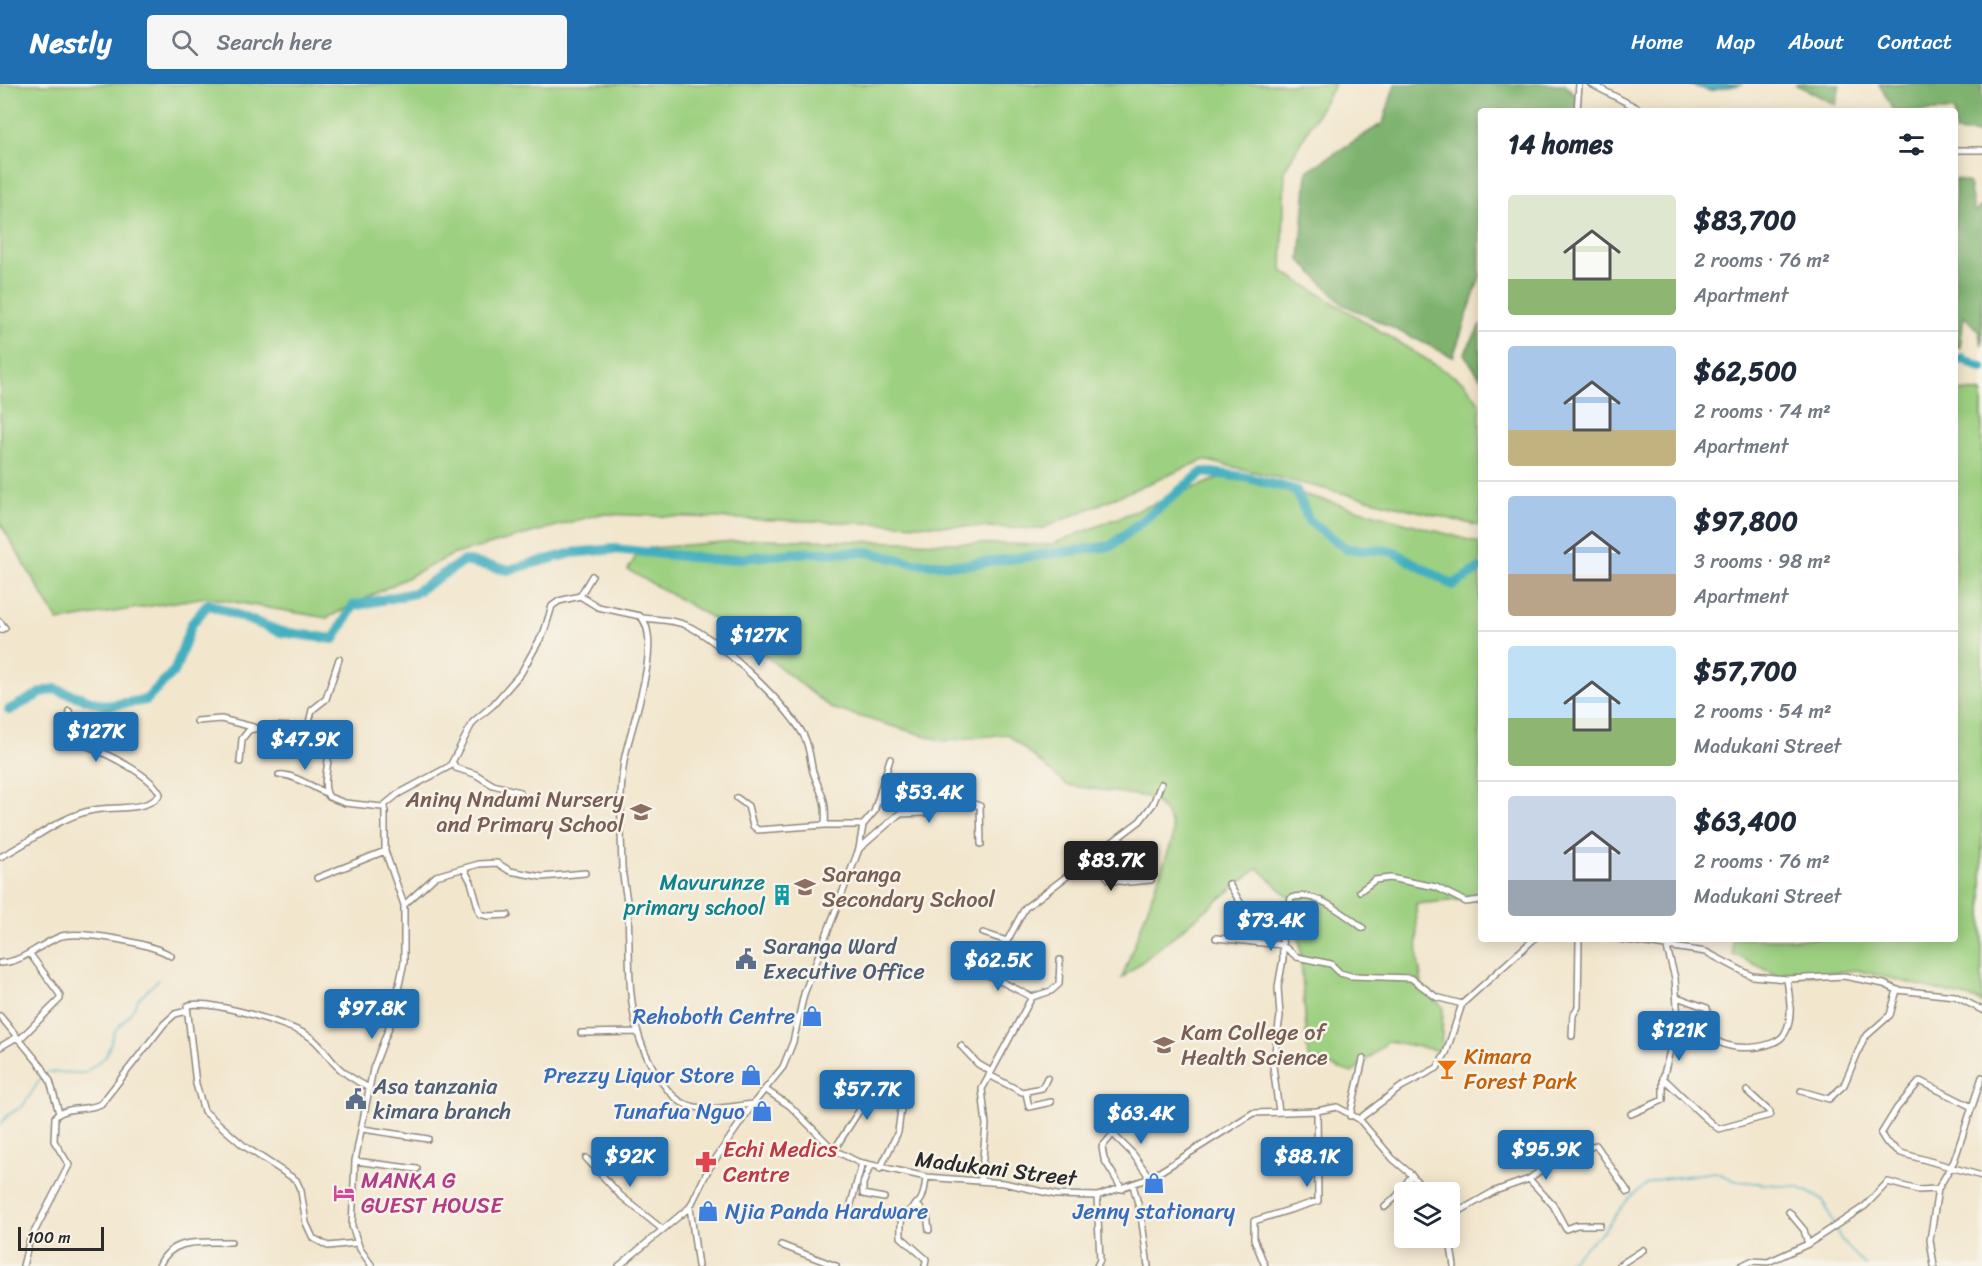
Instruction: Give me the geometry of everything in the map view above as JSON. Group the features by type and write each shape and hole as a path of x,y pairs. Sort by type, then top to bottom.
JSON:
{"street":[{"path":"1577,108 1579,84"},
{"path":"1591,84 1637,108"},
{"path":"1958,150 1982,150"},
{"path":"580,596 592,576"},
{"path":"279,775 288,774 345,803 376,808 385,806 398,794 453,763 473,722 493,705 520,673 544,632 552,606 559,601 580,596 598,607 685,625 703,634 742,667 793,719 806,740 812,770 824,794 825,825"},
{"path":"643,618 647,640 647,664 641,699 624,762 622,806 622,866 628,909 631,996 637,1032 660,1077 675,1097 683,1103 708,1108 753,1104"},
{"path":"0,622 5,628 0,630"},
{"path":"307,730 312,710 326,699 339,659"},
{"path":"0,857 69,816 146,803 160,794 147,779 85,745 78,737 69,711"},
{"path":"197,721 221,719 257,729"},
{"path":"240,762 244,736 249,730 287,727 307,730 321,740 326,748 326,793"},
{"path":"619,1266 690,1206 708,1170 753,1104 783,1067 793,1042 804,994 859,849 863,825 874,812 890,759"},
{"path":"453,763 456,768 475,774 493,785 520,792"},
{"path":"983,933 1007,941 1024,908 1108,848 1148,812 1161,784"},
{"path":"736,798 748,806 756,830 863,825"},
{"path":"859,849 896,815 925,813 958,800 980,806 981,844"},
{"path":"372,1266 357,1243 351,1217 355,1161 363,1129 369,1088 391,1022 404,972 404,905 386,851 385,806"},
{"path":"317,878 386,851"},
{"path":"1092,858 1110,880 1129,882 1151,880"},
{"path":"404,905 436,876 450,870 494,862 510,871 542,878 558,877 567,873 585,873"},
{"path":"464,869 471,882 480,914 508,915"},
{"path":"1360,891 1375,880 1390,878 1445,890 1466,902 1478,900"},
{"path":"1229,884 1243,908 1235,940"},
{"path":"1279,1112 1273,1066 1280,1016 1278,987 1283,959 1284,920 1291,898 1306,896 1363,928"},
{"path":"0,963 30,954 64,935 146,945 164,950 171,956"},
{"path":"1216,938 1282,945 1298,957 1333,965 1344,975 1411,978 1436,997 1462,1004"},
{"path":"1417,1182 1393,1159 1359,1119 1401,1087 1437,1068 1446,1053 1462,1004 1531,942"},
{"path":"1572,1036 1573,1015 1578,1007 1579,942"},
{"path":"1635,942 1706,952 1752,976 1787,979 1840,975 1884,984 1897,990 1955,996 1982,1010"},
{"path":"1631,1114 1663,1100 1664,1078 1677,1030 1677,997 1667,948"},
{"path":"0,1047 18,1039 60,999 60,995 30,954"},
{"path":"981,1180 986,1125 982,1089 1032,998 1056,988 1061,976 1060,960"},
{"path":"976,969 1032,998"},
{"path":"1677,997 1707,1008 1711,1035 1720,1044 1737,1047 1770,1045 1783,1037 1789,1024 1787,979"},
{"path":"1801,1091 1829,1099 1833,1097 1848,1077 1864,1038 1890,1015 1897,990"},
{"path":"357,1243 328,1245 314,1238 306,1223 301,1191 296,1180 254,1153 204,1111 196,1084 193,1042 187,1006 209,1005 293,1028 313,1039 339,1068 369,1088"},
{"path":"58,1113 92,1109 101,1104 164,1024 175,1014 187,1011"},
{"path":"0,1016 42,1067 50,1081 58,1113 53,1127 54,1141 69,1165 29,1242 23,1266"},
{"path":"581,1033 637,1032"},
{"path":"961,1046 989,1073 1026,1093 1042,1088 1047,1078"},
{"path":"1350,1116 1363,1059"},
{"path":"834,1149 859,1111 872,1076"},
{"path":"1934,1266 1930,1240 1938,1189 1954,1161 1970,1106 1982,1077"},
{"path":"1664,1078 1691,1102 1712,1127 1719,1129 1770,1115 1770,1112 1747,1091"},
{"path":"1970,1106 1920,1081 1897,1108 1882,1131 1884,1139 1895,1149 1949,1168 1982,1176"},
{"name":"Madukani Street","path":"766,1090 790,1106 834,1149 870,1166 926,1177 981,1180 1033,1188 1057,1195 1097,1196 1150,1178 1248,1114 1317,1111 1336,1107 1359,1119"},
{"path":"1026,1093 1029,1107 1051,1102"},
{"path":"880,1169 898,1132 902,1101"},
{"path":"1101,1111 1113,1134 1133,1154 1150,1178"},
{"path":"1264,1266 1254,1239 1252,1224 1254,1221 1317,1202 1317,1111"},
{"path":"363,1129 428,1139"},
{"path":"1113,1134 1101,1151 1122,1189"},
{"path":"1460,1210 1495,1191 1529,1179 1555,1160 1596,1144 1628,1192"},
{"path":"586,1158 620,1195 662,1230"},
{"path":"355,1161 417,1169"},
{"path":"848,1215 862,1163"},
{"path":"870,1166 863,1184 863,1194 884,1198"},
{"path":"1385,1206 1397,1196 1412,1175"},
{"path":"925,1266 926,1260 902,1237 901,1217 916,1204 923,1194 926,1177"},
{"path":"1529,1179 1553,1205 1566,1229 1577,1225 1600,1225"},
{"path":"1736,1266 1751,1261 1768,1262 1809,1244 1865,1206 1888,1182 1926,1191 1938,1189"},
{"path":"1133,1185 1141,1215 1148,1266"},
{"path":"1097,1196 1100,1260 1097,1266"},
{"path":"916,1204 927,1215 929,1230"},
{"path":"690,1206 698,1266"},
{"path":"1789,1212 1804,1230 1809,1244"},
{"path":"159,1266 163,1257 179,1244 231,1242"},
{"path":"781,1245 836,1266"},
{"path":"1451,1248 1454,1266"},
{"path":"1618,1266 1643,1250"}],"green space":[{"path":"0,84 1335,84 1285,169 1282,271 1465,383 1478,401 1478,526 1204,460 1041,529 600,514 452,555 327,618 206,597 58,621 0,523"},
{"path":"1395,84 1565,84 1578,99 1574,108 1478,108 1478,283 1453,357 1342,304 1300,260 1307,171 1383,123"},
{"path":"1795,84 1840,84 1836,105"},
{"path":"1879,84 1982,84 1982,134 1958,132 1958,108 1892,108"},
{"path":"1958,180 1969,183 1974,212 1982,206 1982,345 1978,331 1964,316 1960,347 1958,347"},
{"path":"1478,330 1478,374 1464,354"},
{"path":"1958,391 1982,392 1982,1004 1978,1000 1857,970 1781,977 1733,954 1732,942 1958,942"},
{"path":"1229,474 1478,542 1478,898 1416,904 1418,960 1423,990 1443,1007 1441,1051 1388,1041 1352,1073 1308,1058 1297,905 1258,868 1122,978 1172,841 1170,821 1154,801 1148,797 1067,785 1007,734 943,741 831,708 732,629 628,570 640,549 758,539 1050,545"}],"water":[{"path":"1687,84 1743,84 1710,91"}],"waterway":[{"path":"1958,360 1962,358 1982,368"},
{"path":"9,710 43,692 55,689 106,706 146,700 175,670 191,625 208,604 281,632 334,639 353,606 414,593 464,561 508,570 572,553 614,549 721,560 797,553 867,552 914,563 963,565 1111,546 1203,472 1244,477 1296,490 1309,521 1347,549 1392,551 1453,585 1478,569"},
{"path":"47,1072 85,1073 106,1056 115,1031 130,1014 139,998 158,980"},
{"path":"0,1125 8,1115 23,1106 43,1075"},
{"path":"1564,1266 1603,1231 1630,1197 1647,1184 1661,1179 1715,1172 1736,1181 1798,1187 1823,1200 1833,1224"},
{"path":"1835,1228 1842,1241 1866,1266"}],"place":[{"name":"Aniny Nndumi Nursery and Primary School","path":"641,812"},
{"name":"Saranga Secondary School","path":"805,887"},
{"name":"Mavurunze primary school","path":"782,895"},
{"name":"Saranga Ward Executive Office","path":"746,959"},
{"name":"Rehoboth Centre","path":"812,1016"},
{"name":"Kam College of Health Science","path":"1164,1045"},
{"name":"Kimara Forest Park","path":"1447,1069"},
{"name":"Prezzy Liquor Store","path":"751,1075"},
{"name":"Asa tanzania kimara branch","path":"356,1099"},
{"name":"Tunafua Nguo","path":"762,1111"},
{"name":"Echi Medics Centre","path":"706,1162"},
{"name":"Jenny stationary","path":"1154,1183"},
{"name":"MANKA G GUEST HOUSE","path":"344,1193"},
{"name":"Njia Panda Hardware","path":"708,1211"}]}
